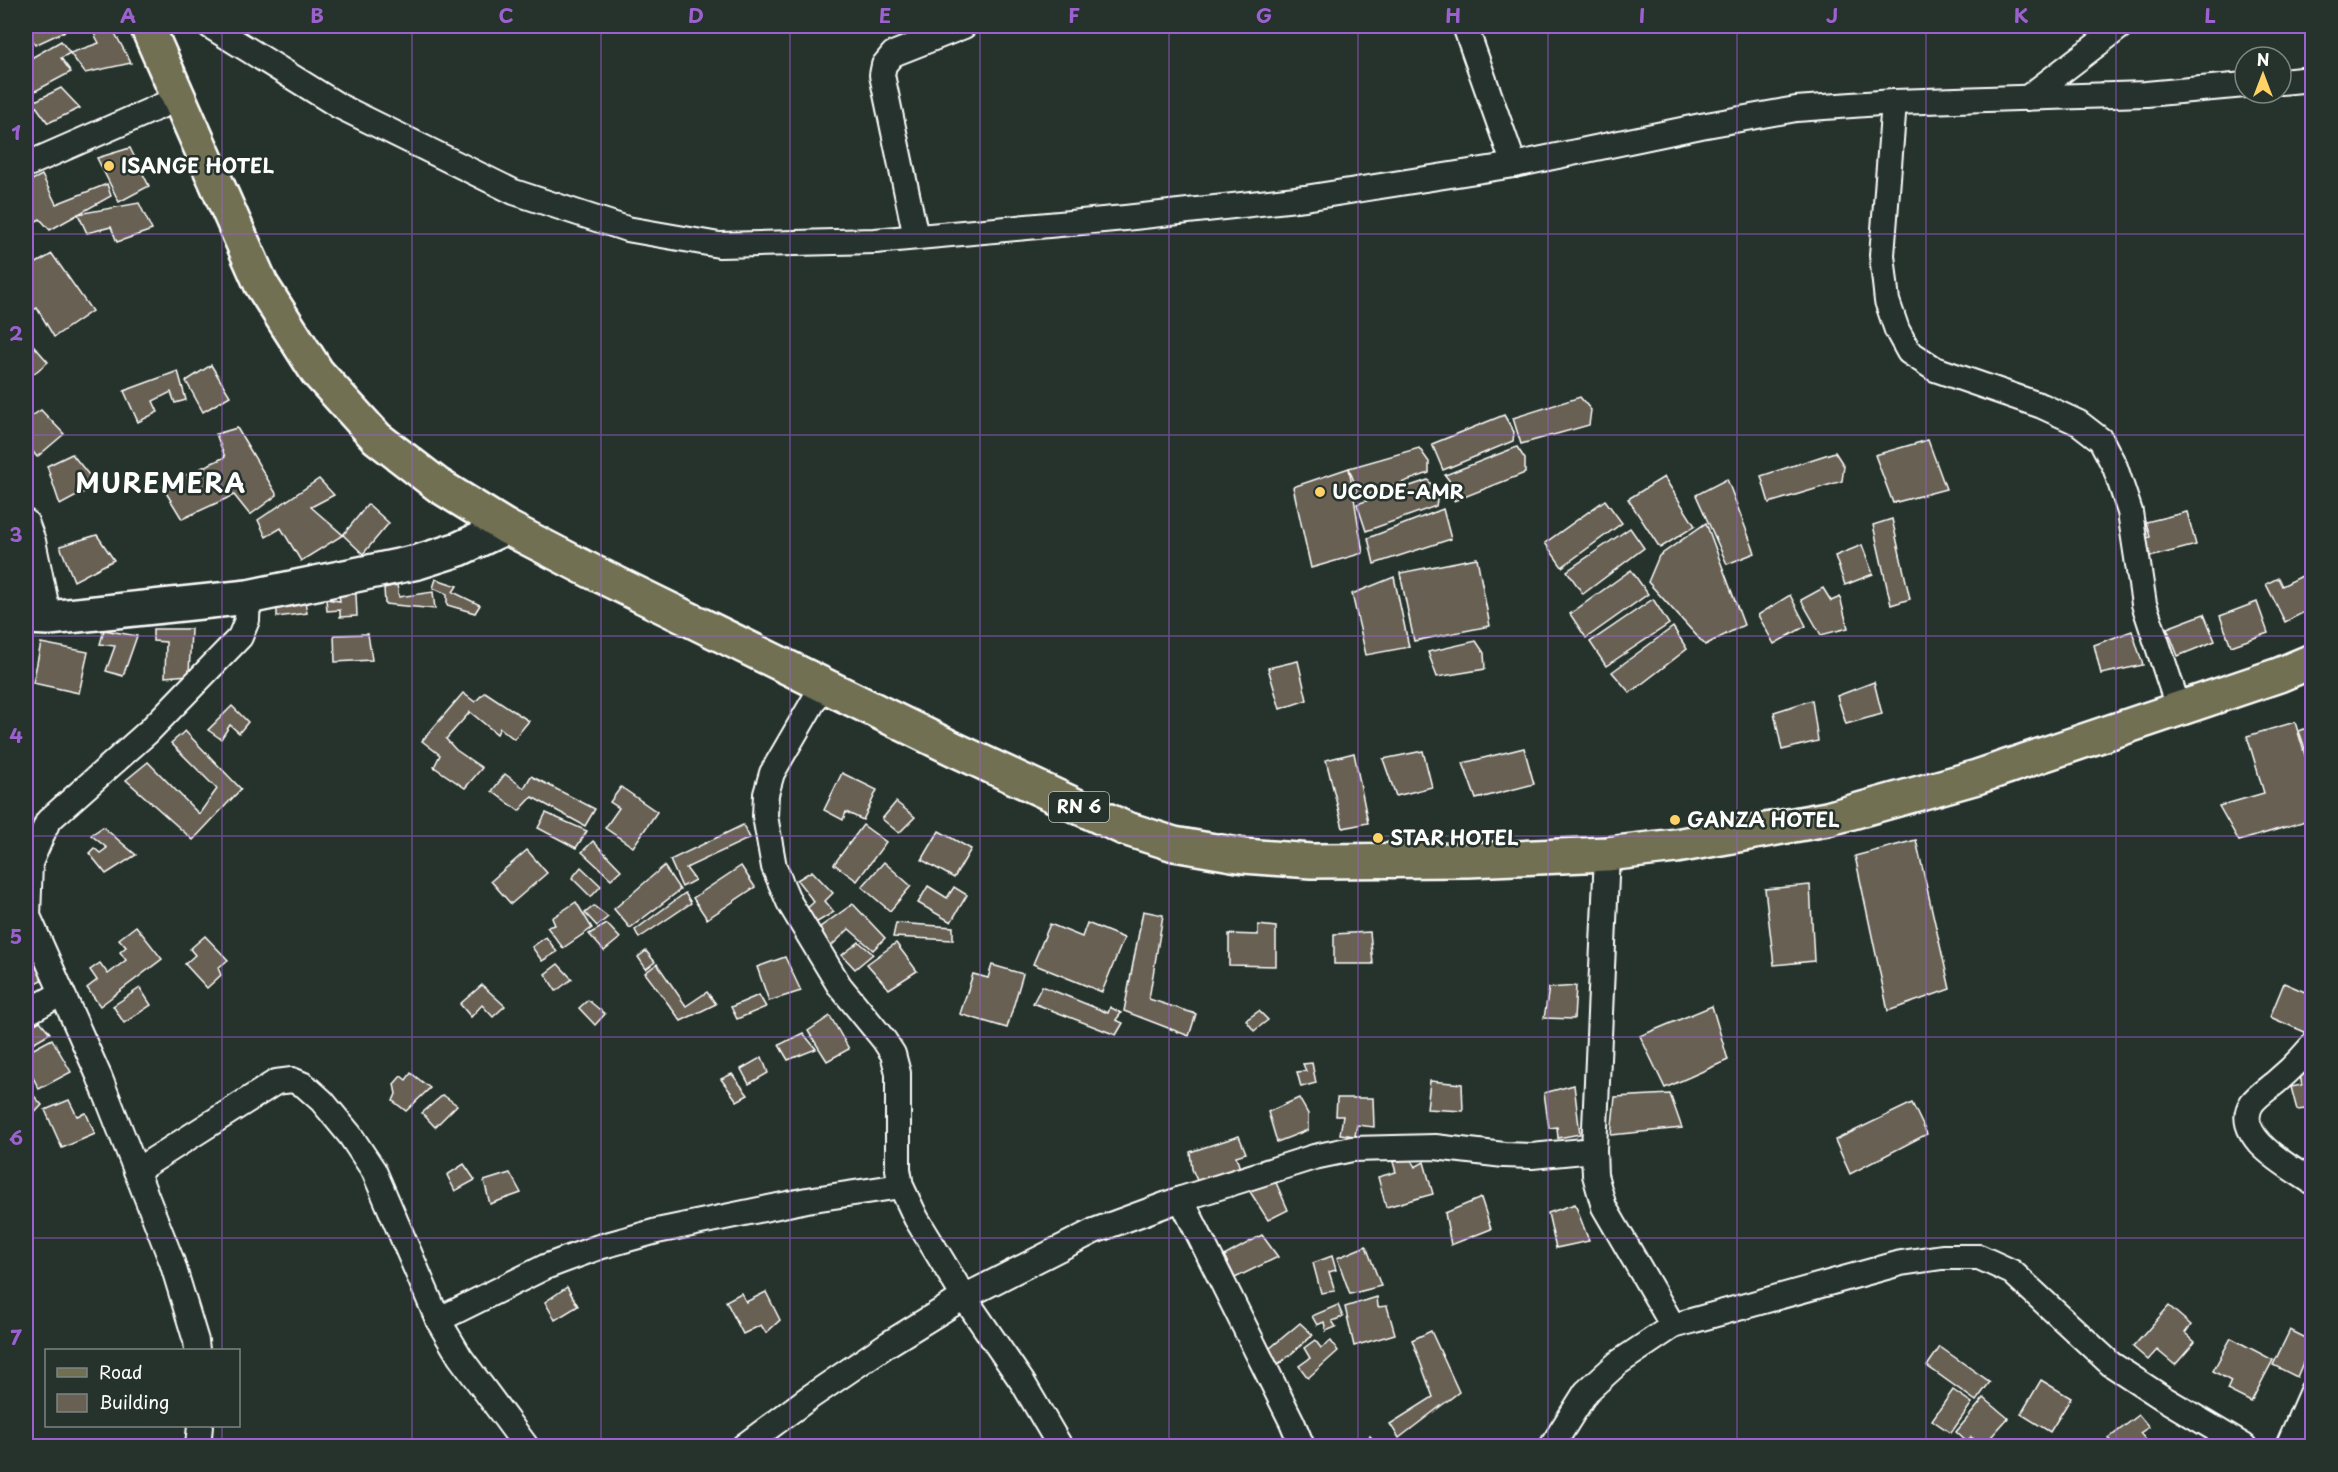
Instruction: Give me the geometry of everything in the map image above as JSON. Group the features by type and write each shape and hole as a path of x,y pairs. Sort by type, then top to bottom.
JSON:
{"main road":[{"name":"RN 6","path":"147,26 261,284 317,372 377,438 438,485 506,527 954,749 1124,828 1174,844 1244,856 1311,861 1468,860 1607,854 1676,846 1827,819 1977,777 2179,710 2313,661"}],"street":[{"path":"210,26 339,106 514,192 627,229 719,245 916,237 1125,218 1305,198 1514,165 1797,109 1894,102 2146,94 2233,86"},
{"path":"916,237 882,75 884,65 893,54 964,26"},
{"path":"1465,26 1514,165"},
{"path":"2027,98 2121,26"},
{"path":"2293,81 2313,79"},
{"path":"26,165 180,98"},
{"path":"1894,102 1882,255 1887,301 1897,330 1909,352 1935,369 2042,406 2079,423 2101,440 2115,467 2130,512 2144,604 2179,710"},
{"path":"26,522 33,541 37,618 248,597 418,562 459,549 506,527"},
{"path":"196,1349 196,1341 172,1262 99,1076 28,916 30,863 48,821 148,732 240,637 247,620 248,597"},
{"path":"823,685 772,773 766,794 765,816 774,867 789,902 839,985 893,1054 898,1074 898,1169 901,1186 916,1218 964,1298 1023,1383 1060,1446"},
{"path":"1607,854 1594,1150 1595,1175 1604,1207 1673,1326"},
{"path":"26,1013 62,993"},
{"path":"2313,1046 2252,1103 2248,1114 2250,1129 2256,1141 2269,1153 2313,1182"},
{"path":"136,1171 276,1082 292,1080 304,1085 322,1101 343,1126 374,1171 438,1320 460,1357 526,1446"},
{"path":"744,1446 859,1364 964,1298 1094,1231 1181,1199 1314,1157 1352,1149 1435,1147 1532,1156 1594,1150"},
{"path":"438,1320 545,1267 609,1244 657,1231 807,1200 901,1186"},
{"path":"1181,1199 1302,1446"},
{"path":"1552,1446 1586,1392 1618,1363 1673,1326 1902,1263 1942,1257 1978,1257 2012,1272 2112,1364 2163,1398 2244,1446"},
{"path":"2288,1446 2313,1391"},
{"path":"198,1446 200,1427"}],"building":[{"path":"26,26 76,26 35,45"},
{"path":"90,26 111,26 131,63 85,73 70,53 99,43"},
{"path":"61,41 70,53 61,58 71,72 26,96 26,61"},
{"path":"61,88 80,108 48,123 33,102"},
{"path":"130,148 149,186 119,202 97,158"},
{"path":"42,175 56,204 107,184 111,196 50,230 40,219 26,227 26,183"},
{"path":"139,203 152,230 117,242 111,227 87,233 78,214"},
{"path":"52,254 92,311 54,337 37,308 27,313 26,308 26,269"},
{"path":"26,337 48,362 26,380"},
{"path":"211,365 230,396 203,412 186,381"},
{"path":"178,371 186,400 175,403 171,392 153,401 158,412 138,422 124,391"},
{"path":"1580,397 1591,410 1589,425 1521,444 1513,418"},
{"path":"41,410 64,434 37,457 26,443 26,420"},
{"path":"1504,415 1514,432 1513,441 1443,470 1432,444"},
{"path":"237,428 277,495 250,515 234,495 182,519 162,486 225,457 216,434"},
{"path":"1928,440 1946,489 1893,503 1875,455"},
{"path":"1517,447 1525,459 1525,473 1454,501 1454,487 1445,475"},
{"path":"1419,448 1429,462 1429,473 1356,499 1357,490 1349,468"},
{"path":"1835,452 1844,466 1842,481 1769,503 1761,476"},
{"path":"72,454 97,485 60,505 47,466"},
{"path":"1349,468 1363,553 1311,568 1293,487"},
{"path":"1664,477 1695,526 1660,548 1628,499"},
{"path":"319,479 334,495 311,507 343,535 301,561 281,528 266,537 258,520"},
{"path":"1727,479 1755,553 1727,564 1696,495"},
{"path":"1428,480 1438,494 1436,506 1366,531 1357,504"},
{"path":"1605,500 1622,523 1562,567 1545,543"},
{"path":"368,504 389,523 363,554 343,535"},
{"path":"1443,509 1451,539 1374,564 1368,538"},
{"path":"2187,512 2196,545 2142,559 2137,540 2150,537 2146,522"},
{"path":"1892,519 1910,599 1891,605 1873,525"},
{"path":"1706,523 1744,625 1705,645 1648,582 1659,556"},
{"path":"1630,528 1644,548 1583,594 1567,571"},
{"path":"97,535 114,560 74,581 60,546"},
{"path":"1862,545 1873,574 1845,585 1835,556"},
{"path":"1477,558 1490,626 1414,641 1400,573"},
{"path":"1631,570 1648,594 1586,638 1570,614"},
{"path":"2304,575 2312,592 2312,608 2285,622 2266,584 2278,578 2282,586"},
{"path":"1394,577 1409,647 1366,655 1352,594"},
{"path":"436,579 457,586 453,592 480,605 475,613 447,605 447,594 433,588"},
{"path":"397,585 399,597 433,592 435,609 385,604 384,588"},
{"path":"1823,588 1831,601 1840,597 1848,628 1821,635 1801,600"},
{"path":"339,594 356,594 357,616 340,617 340,610 327,611 326,599 340,601"},
{"path":"1790,595 1806,626 1774,644 1758,615"},
{"path":"1653,599 1669,624 1606,666 1590,642"},
{"path":"277,602 305,602 307,613 277,617"},
{"path":"2257,602 2268,633 2231,646 2220,616"},
{"path":"2204,614 2215,641 2178,656 2167,628"},
{"path":"1673,627 1687,649 1630,693 1612,672"},
{"path":"153,629 191,629 189,675 165,677 166,642 153,641"},
{"path":"104,630 137,636 123,676 106,671 115,646 100,644"},
{"path":"2132,631 2143,665 2101,674 2094,645"},
{"path":"368,634 372,660 335,662 334,635"},
{"path":"1476,641 1484,653 1485,669 1437,677 1428,652"},
{"path":"41,643 88,652 79,693 33,683"},
{"path":"1298,661 1307,700 1280,709 1268,668"},
{"path":"1874,682 1882,714 1846,724 1837,696"},
{"path":"485,692 529,721 514,739 500,728 497,734 470,712 446,739 456,750 482,768 465,788 434,767 440,755 422,741 463,693 475,702"},
{"path":"1812,700 1818,741 1782,750 1774,712"},
{"path":"232,706 248,722 239,733 230,725 221,739 208,730"},
{"path":"2295,722 2312,778 2312,819 2239,841 2219,806 2264,793 2247,736"},
{"path":"2312,726 2312,763 2310,764 2299,731"},
{"path":"185,731 241,789 193,840 126,780 148,762 199,814 217,789 171,743"},
{"path":"1524,748 1534,784 1476,799 1463,763"},
{"path":"1423,751 1432,787 1396,796 1383,759"},
{"path":"1354,753 1368,823 1343,828 1326,760"},
{"path":"842,773 877,790 863,820 846,812 843,820 824,810"},
{"path":"505,774 524,788 531,776 595,809 585,826 532,797 519,811 492,791"},
{"path":"621,787 657,812 633,847 605,828 619,808 610,802"},
{"path":"896,802 915,817 899,833 882,819"},
{"path":"546,813 587,831 576,848 538,828"},
{"path":"743,825 750,838 686,868 695,880 682,887 670,860"},
{"path":"863,825 886,842 857,881 834,864"},
{"path":"103,827 136,855 106,874 89,853 94,848 100,853 107,848 91,835"},
{"path":"939,831 971,849 954,878 922,860"},
{"path":"1916,840 1950,989 1888,1011 1855,856"},
{"path":"593,841 621,870 611,879 582,852"},
{"path":"527,850 547,873 511,904 491,881"},
{"path":"884,862 911,886 890,911 862,887"},
{"path":"664,866 680,890 630,928 614,909"},
{"path":"741,866 755,887 707,919 693,898"},
{"path":"581,867 601,886 591,897 572,878"},
{"path":"812,871 833,893 825,901 834,912 814,924 804,911 814,902 797,880"},
{"path":"1810,885 1814,961 1774,965 1765,889"},
{"path":"928,886 947,898 954,887 967,895 951,922 918,903"},
{"path":"685,893 691,903 639,938 635,930"},
{"path":"576,902 592,928 563,948 547,927 555,925 552,918"},
{"path":"853,904 885,938 873,950 849,929 827,950 813,932"},
{"path":"594,906 608,917 597,926 585,913"},
{"path":"1143,911 1163,915 1149,999 1196,1014 1189,1036 1124,1011"},
{"path":"896,923 953,927 953,940 893,937"},
{"path":"1087,923 1124,938 1102,992 1033,964 1050,924 1082,937"},
{"path":"607,924 620,938 604,951 589,934"},
{"path":"1258,925 1276,927 1276,966 1229,965 1229,934 1258,935"},
{"path":"136,926 162,959 100,1006 87,988 97,980 90,970 100,963 108,974 126,960 120,952 126,947 119,939"},
{"path":"1370,932 1373,964 1334,964 1334,934"},
{"path":"205,936 228,960 218,968 221,975 207,988 185,964 195,955 190,949"},
{"path":"546,937 557,952 542,961 532,947"},
{"path":"859,942 873,954 855,969 842,955"},
{"path":"896,943 917,971 889,989 867,964"},
{"path":"28,951 45,978 26,988 26,953"},
{"path":"646,951 655,962 646,969 638,957"},
{"path":"785,957 801,991 769,1001 757,967"},
{"path":"558,964 572,979 556,991 545,974"},
{"path":"657,964 686,1006 707,992 716,1004 681,1021 645,973"},
{"path":"992,965 1023,974 1007,1028 960,1014 973,974 988,978"},
{"path":"2284,983 2312,995 2312,1021 2307,1033 2270,1017"},
{"path":"482,985 505,1006 493,1017 482,1005 471,1017 460,1004"},
{"path":"1042,986 1108,1013 1110,1007 1121,1013 1116,1020 1123,1023 1116,1035 1033,1003"},
{"path":"1576,986 1574,1019 1544,1018 1549,988"},
{"path":"140,988 151,1005 124,1023 113,1006"},
{"path":"759,995 766,1007 737,1019 731,1007"},
{"path":"588,1000 605,1014 595,1025 579,1008"},
{"path":"1712,1006 1728,1060 1665,1088 1640,1036"},
{"path":"1259,1011 1268,1020 1254,1031 1246,1020"},
{"path":"830,1016 849,1049 827,1061 808,1031"},
{"path":"40,1021 50,1033 26,1047 26,1029"},
{"path":"803,1033 816,1049 788,1060 779,1045"},
{"path":"52,1039 71,1072 39,1089 26,1064 26,1053"},
{"path":"762,1057 768,1073 749,1084 741,1069"},
{"path":"1312,1063 1316,1083 1301,1087 1297,1072 1306,1071 1303,1064"},
{"path":"2312,1072 2312,1114 2307,1115 2306,1109 2297,1110 2291,1087 2302,1085 2300,1075"},
{"path":"411,1073 430,1088 406,1111 393,1101 396,1094 394,1084 401,1076 406,1080"},
{"path":"732,1074 748,1095 737,1101 721,1079"},
{"path":"1430,1081 1462,1084 1463,1111 1427,1109"},
{"path":"1574,1085 1580,1134 1558,1138 1557,1127 1549,1128 1544,1093"},
{"path":"26,1087 42,1105 26,1122"},
{"path":"1670,1094 1682,1128 1611,1135 1615,1097"},
{"path":"443,1095 457,1105 435,1127 422,1113"},
{"path":"1299,1098 1308,1114 1308,1130 1277,1142 1268,1112"},
{"path":"1337,1098 1373,1098 1374,1127 1357,1125 1355,1136 1340,1134 1343,1116 1336,1116"},
{"path":"69,1100 77,1116 86,1113 95,1134 62,1148 45,1110"},
{"path":"1912,1103 1927,1134 1850,1174 1835,1140"},
{"path":"1239,1136 1246,1153 1236,1156 1241,1172 1199,1185 1192,1169 1190,1152"},
{"path":"1410,1158 1415,1167 1424,1162 1433,1194 1386,1207 1378,1177 1396,1172 1393,1162"},
{"path":"464,1164 475,1180 455,1191 447,1175"},
{"path":"510,1173 521,1193 490,1204 484,1181"},
{"path":"1274,1178 1288,1210 1268,1220 1249,1190"},
{"path":"1481,1198 1491,1229 1451,1245 1445,1213"},
{"path":"1575,1204 1589,1241 1556,1248 1548,1213"},
{"path":"1262,1235 1278,1257 1235,1278 1224,1256"},
{"path":"1366,1246 1381,1286 1350,1294 1337,1258"},
{"path":"1332,1256 1336,1270 1329,1272 1335,1291 1321,1293 1313,1263"},
{"path":"567,1287 578,1306 555,1320 545,1302"},
{"path":"766,1292 780,1320 766,1333 761,1325 743,1334 726,1301 741,1293 746,1302"},
{"path":"1377,1297 1378,1307 1387,1306 1395,1334 1354,1346 1345,1307"},
{"path":"1338,1305 1343,1317 1332,1321 1336,1327 1326,1331 1324,1322 1317,1325 1312,1316"},
{"path":"2169,1306 2191,1325 2185,1333 2195,1342 2175,1365 2157,1350 2148,1360 2133,1347"},
{"path":"1300,1323 1313,1335 1278,1365 1269,1349"},
{"path":"2290,1330 2312,1341 2297,1377 2273,1365"},
{"path":"1431,1331 1459,1392 1399,1438 1390,1424 1433,1397 1412,1340"},
{"path":"2231,1338 2273,1360 2251,1402 2227,1390 2231,1381 2213,1371"},
{"path":"1315,1340 1321,1348 1331,1341 1338,1351 1308,1378 1299,1366 1310,1358 1304,1348"},
{"path":"1940,1347 1990,1382 1976,1401 1927,1366"},
{"path":"2041,1380 2071,1398 2050,1432 2021,1414"},
{"path":"1953,1390 1972,1403 1951,1433 1932,1420"},
{"path":"1984,1398 2008,1418 1983,1446 1971,1437 1967,1442 1956,1432"},
{"path":"2139,1415 2149,1427 2140,1433 2151,1446 2115,1446 2109,1438"},
{"path":"1370,1436 1378,1446 1357,1446"}],"place":[{"name":"ISANGE HOTEL","path":"109,166"},
{"name":"UCODE-AMR","path":"1320,492"},
{"name":"GANZA HOTEL","path":"1675,820"},
{"name":"STAR HOTEL","path":"1378,838"}],"district":[{"name":"MUREMERA","path":"161,484"}]}
